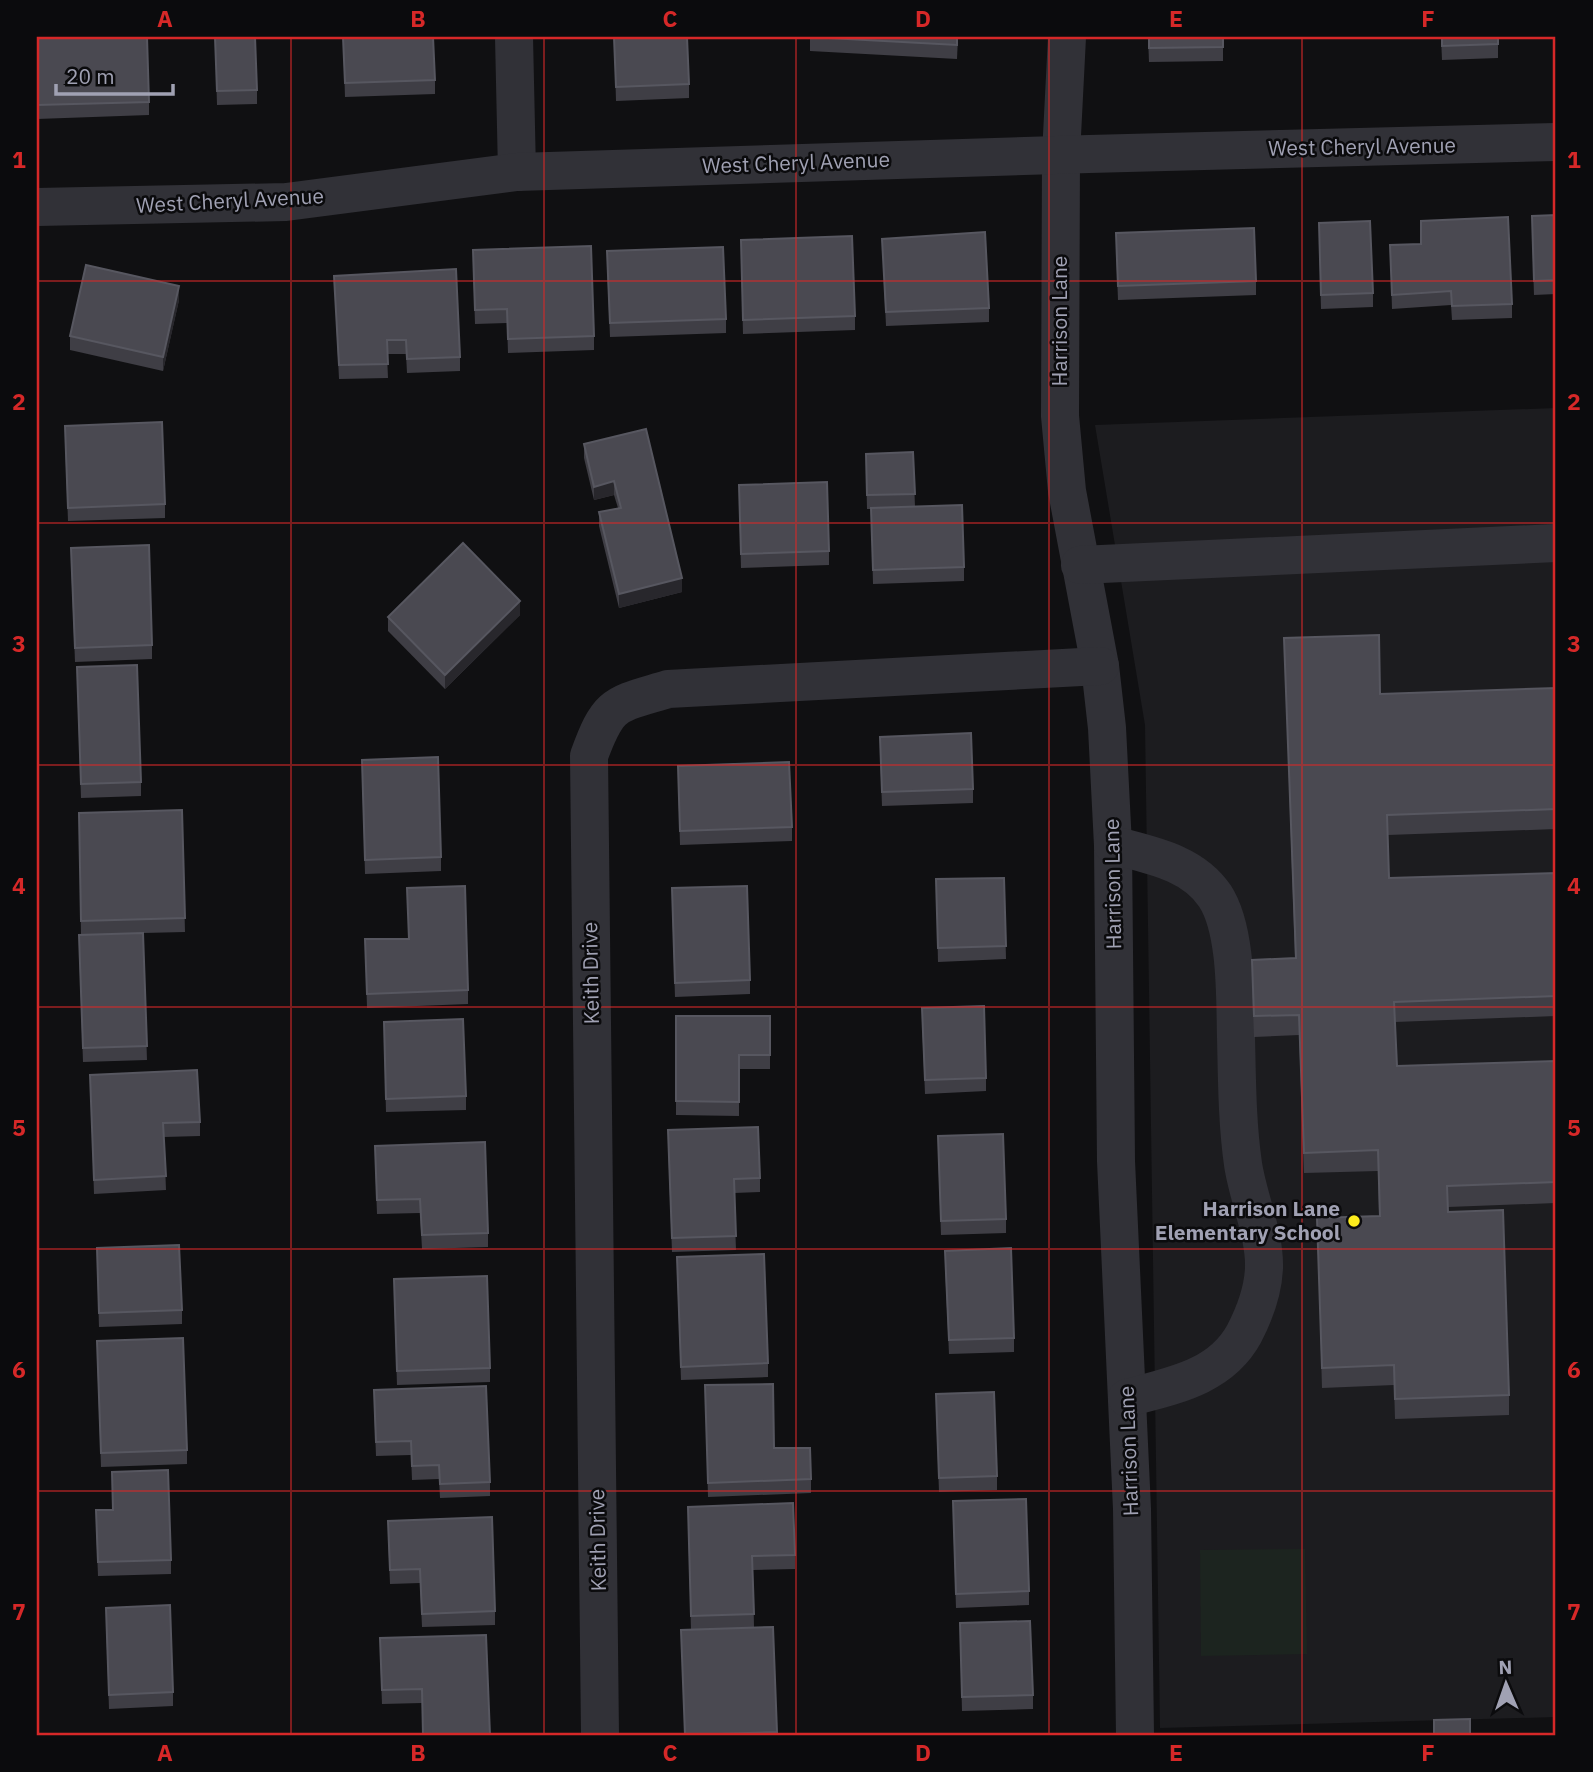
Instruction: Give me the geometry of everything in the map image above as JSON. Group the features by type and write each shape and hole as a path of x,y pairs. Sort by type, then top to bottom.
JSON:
{"street":[{"path":"514,37 517,172"},
{"name":"Harrison Lane","path":"1067,37 1061,155 1060,416 1067,491 1100,666 1107,728 1113,845 1116,1161 1132,1509 1135,1735"},
{"name":"West Cheryl Avenue","path":"37,207 286,202 517,172 1556,142"},
{"path":"1080,565 1556,543"},
{"name":"Keith Drive","path":"600,1735 589,755 601,722 620,703 668,689 1100,666"},
{"path":"1113,845 1161,857 1194,874 1215,897 1229,935 1243,1165 1258,1226 1264,1267 1259,1302 1242,1337 1222,1362 1192,1381 1127,1398"}],"shaded area":[{"name":"Harrison Lane Elementary School","path":"1556,408 1556,1717 1160,1728 1145,725 1095,425"},
{"path":"1305,1549 1307,1654 1201,1656 1200,1550"}],"building":[{"path":"37,37 147,37 149,102 37,105"},
{"path":"215,37 255,37 257,90 217,91"},
{"path":"343,37 433,37 435,80 345,83"},
{"path":"614,37 687,37 689,84 616,87"},
{"path":"810,37 957,37 957,45"},
{"path":"1149,37 1223,37 1223,47 1149,48"},
{"path":"1442,37 1498,37 1498,44 1442,46"},
{"path":"1556,215 1556,280 1534,281 1532,216"},
{"path":"1508,217 1512,304 1452,306 1451,291 1392,295 1390,245 1421,244 1421,221"},
{"path":"1370,221 1373,293 1321,295 1319,223"},
{"path":"1254,228 1256,281 1118,286 1116,233"},
{"path":"985,232 989,308 886,312 882,239"},
{"path":"852,236 855,316 743,320 741,240"},
{"path":"591,246 594,336 508,339 507,309 475,310 473,250"},
{"path":"723,247 726,319 610,323 607,251"},
{"path":"86,265 179,286 163,357 70,336"},
{"path":"456,269 460,357 407,359 406,340 387,340 388,364 339,365 334,276"},
{"path":"162,422 165,504 68,508 65,426"},
{"path":"646,429 682,578 619,594 599,512 621,508 614,481 594,487 584,444"},
{"path":"913,452 915,494 867,495 866,454"},
{"path":"827,482 829,551 741,554 739,485"},
{"path":"962,505 964,567 873,570 871,508"},
{"path":"463,543 520,601 445,675 388,617"},
{"path":"149,545 152,645 75,648 71,548"},
{"path":"1379,635 1380,694 1556,688 1556,809 1387,815 1389,878 1556,873 1556,996 1394,1002 1397,1066 1556,1061 1556,1182 1447,1186 1448,1212 1503,1210 1509,1395 1395,1399 1394,1365 1322,1368 1317,1218 1380,1216 1378,1150 1304,1153 1299,1015 1254,1016 1252,960 1296,958 1284,638"},
{"path":"137,665 141,782 81,784 77,667"},
{"path":"971,733 973,789 882,792 880,737"},
{"path":"438,757 441,857 365,860 362,760"},
{"path":"789,762 792,827 680,831 678,766"},
{"path":"182,810 185,918 81,921 79,813"},
{"path":"1004,878 1006,946 938,948 936,879"},
{"path":"465,886 468,990 367,994 365,939 409,939 407,888"},
{"path":"747,886 750,980 675,983 672,888"},
{"path":"143,933 147,1046 83,1048 79,935"},
{"path":"984,1006 986,1078 925,1080 922,1008"},
{"path":"676,1016 770,1016 770,1055 739,1055 739,1102 676,1101"},
{"path":"463,1019 466,1096 386,1099 384,1022"},
{"path":"197,1070 200,1122 163,1123 166,1176 94,1180 90,1075"},
{"path":"758,1127 760,1178 734,1179 736,1236 672,1238 668,1130"},
{"path":"1003,1134 1006,1219 941,1221 938,1136"},
{"path":"485,1142 488,1233 422,1235 420,1199 377,1200 375,1146"},
{"path":"179,1245 182,1310 99,1313 97,1248"},
{"path":"1011,1248 1014,1338 949,1340 945,1251"},
{"path":"764,1254 768,1363 681,1367 677,1257"},
{"path":"487,1276 490,1368 397,1371 394,1279"},
{"path":"183,1338 187,1450 101,1453 97,1341"},
{"path":"773,1384 774,1448 810,1448 811,1479 708,1483 705,1385"},
{"path":"486,1386 490,1482 440,1484 439,1465 412,1466 411,1441 376,1442 374,1390"},
{"path":"994,1392 997,1476 939,1478 936,1394"},
{"path":"168,1470 171,1560 98,1562 96,1510 113,1510 112,1472"},
{"path":"1026,1499 1029,1591 956,1594 953,1501"},
{"path":"793,1503 795,1555 752,1556 754,1614 691,1616 688,1507"},
{"path":"492,1517 495,1611 422,1614 420,1569 390,1570 388,1521"},
{"path":"170,1605 173,1692 109,1695 106,1608"},
{"path":"1030,1621 1033,1695 962,1697 960,1623"},
{"path":"773,1627 777,1732 685,1735 681,1630"},
{"path":"486,1635 490,1735 423,1735 422,1689 382,1690 380,1638"},
{"path":"1470,1719 1470,1735 1434,1735 1434,1720"}],"place":[{"name":"Harrison Lane Elementary School","path":"1354,1221"}]}
